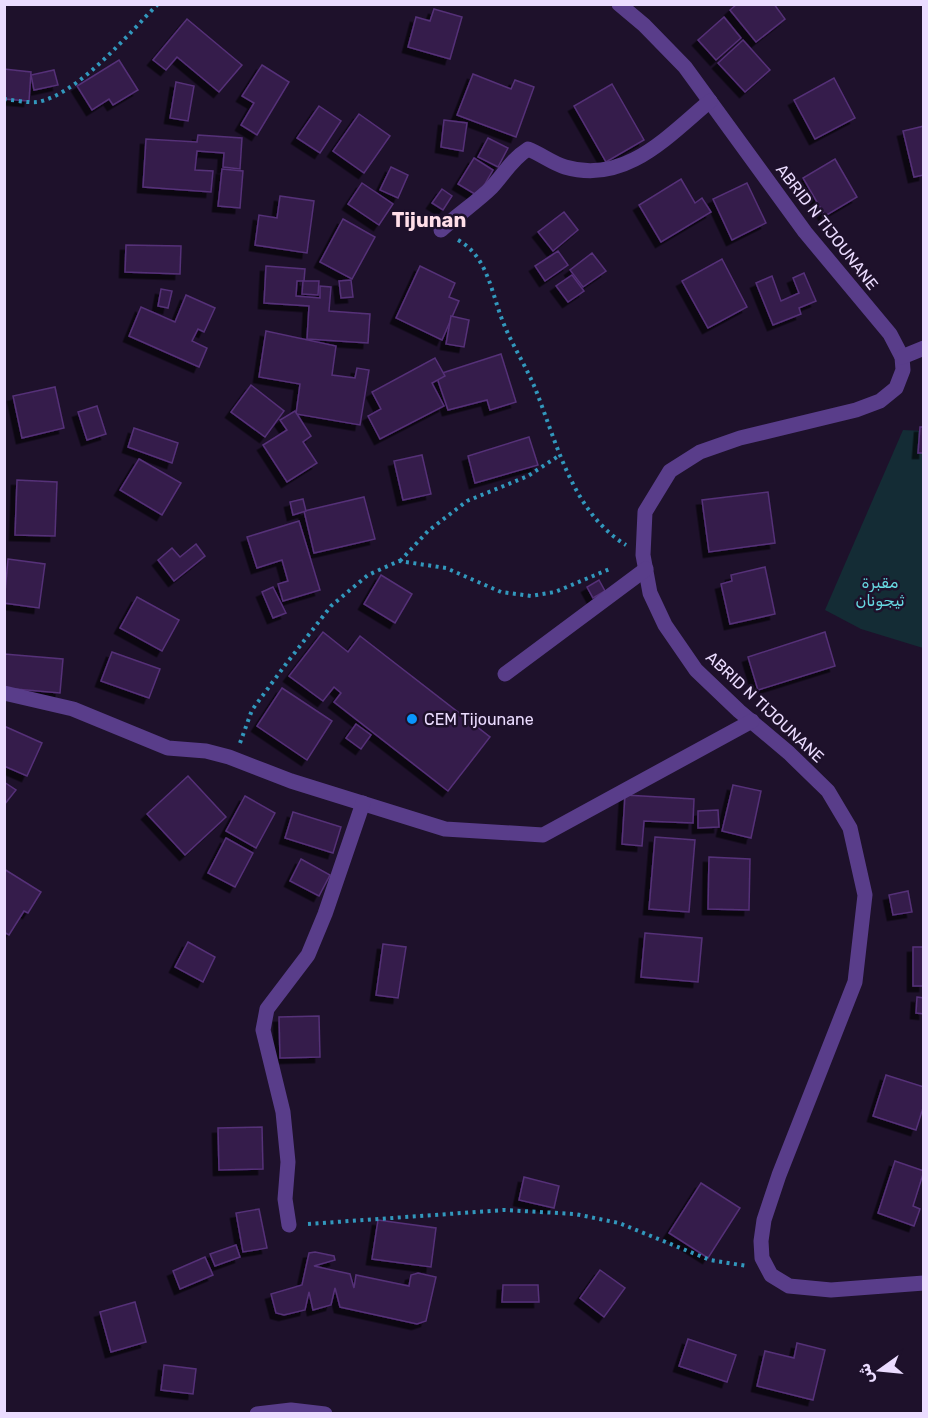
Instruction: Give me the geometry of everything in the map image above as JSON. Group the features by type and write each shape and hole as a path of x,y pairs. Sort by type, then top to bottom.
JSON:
{"street":[{"name":"ABRID N TIJOUNANE","path":"619,4 644,25 685,67 806,232 890,334 903,357 903,370 896,388 880,401 856,410 740,438 700,452 670,471 645,512 645,562 650,593 665,625 696,670 828,791 850,828 865,895 864,920 855,982 799,1118 764,1220 761,1241 766,1265"},
{"path":"441,230 470,203 482,196 517,156 528,149 545,155 562,166 581,171 607,171 631,164 710,101"},
{"path":"903,357 924,348"},
{"path":"505,674 645,562"},
{"path":"4,693 73,710 168,748 206,751 229,757 291,781 445,829 543,836 752,721"},
{"path":"289,1225 285,1199 288,1162 283,1112 263,1030 267,1009 308,955 325,914 363,803"},
{"path":"766,1265 771,1275 779,1282 808,1289 831,1290 924,1282"},
{"path":"257,1413 291,1410 326,1413"}],"path":[{"path":"4,99 36,102 58,94 96,67 158,4"},
{"path":"441,230 469,246 483,264 502,320 534,385 567,475 590,511 619,541 645,562"},
{"path":"229,757 242,739 252,710 331,606 368,575 399,561 428,531 467,501 528,476 560,455"},
{"path":"399,561 446,568 501,592 531,596 555,592 645,562"},
{"path":"289,1225 504,1210 575,1214 619,1223 710,1260 740,1266 766,1265"}],"green space":[{"name":"مقبرة ثيجونان","path":"903,430 923,431 923,648 861,629 825,610"}],"building":[{"path":"737,4 774,4 785,19 756,42 730,10"},
{"path":"434,9 462,17 450,59 408,47 416,17 430,21"},
{"path":"724,17 741,38 716,60 698,40"},
{"path":"187,19 242,65 219,92 177,57 166,70 153,60"},
{"path":"743,40 770,70 745,92 718,63"},
{"path":"119,60 138,90 113,105 109,99 92,110 77,86"},
{"path":"262,65 289,82 257,135 241,125 254,103 242,96"},
{"path":"4,69 31,72 29,101 4,99"},
{"path":"54,70 58,85 34,90 31,75"},
{"path":"473,74 511,89 515,80 534,87 516,137 457,115"},
{"path":"834,78 855,118 815,139 794,100"},
{"path":"176,82 194,86 188,121 170,118"},
{"path":"612,84 644,140 606,162 574,106"},
{"path":"319,106 341,121 320,153 297,138"},
{"path":"359,114 390,136 364,173 333,151"},
{"path":"444,120 467,123 463,151 441,147"},
{"path":"924,126 924,175 914,177 903,131"},
{"path":"198,135 242,138 240,169 223,167 224,153 197,151 195,170 213,171 211,192 143,187 146,139 197,142"},
{"path":"488,138 508,148 498,167 478,157"},
{"path":"474,158 493,170 478,196 458,184"},
{"path":"835,159 857,197 825,216 803,178"},
{"path":"391,167 408,175 398,198 380,190"},
{"path":"222,169 243,171 240,208 218,206"},
{"path":"681,179 695,203 702,198 711,212 661,242 639,205"},
{"path":"362,183 393,204 379,225 348,204"},
{"path":"747,183 766,223 732,240 713,199"},
{"path":"442,189 452,196 443,210 432,203"},
{"path":"280,196 314,201 307,253 255,245 259,215 277,218"},
{"path":"564,212 578,230 553,251 538,232"},
{"path":"343,219 375,237 352,279 320,262"},
{"path":"126,245 181,246 180,274 125,272"},
{"path":"558,251 568,265 545,281 535,266"},
{"path":"592,253 606,271 583,287 570,270"},
{"path":"722,259 747,307 708,328 682,281"},
{"path":"266,266 305,269 304,281 297,281 296,296 320,298 320,286 331,287 329,311 370,314 368,343 307,339 309,306 264,303"},
{"path":"420,266 455,283 449,297 459,301 442,340 396,318"},
{"path":"804,273 816,301 799,308 801,314 773,325 756,283 772,276 781,301 799,293 793,278"},
{"path":"572,275 584,291 568,302 556,286"},
{"path":"351,280 353,297 341,298 339,281"},
{"path":"303,281 319,281 318,295 302,294"},
{"path":"161,289 172,291 168,308 158,306"},
{"path":"186,295 215,308 204,332 198,329 192,341 207,348 199,367 129,336 141,307 175,322"},
{"path":"451,316 469,320 464,347 446,344"},
{"path":"266,331 336,346 332,375 355,378 357,368 369,370 360,425 296,414 300,384 259,377"},
{"path":"501,354 516,402 490,410 487,400 448,410 436,375"},
{"path":"435,358 445,376 432,383 444,406 380,439 368,416 381,409 372,392"},
{"path":"251,385 284,411 265,437 231,412"},
{"path":"55,387 64,428 22,438 13,396"},
{"path":"97,406 106,434 87,440 78,412"},
{"path":"295,411 311,436 303,442 317,463 287,482 263,445 287,430 280,420"},
{"path":"920,427 924,427 924,453 918,453"},
{"path":"134,428 178,443 172,463 128,447"},
{"path":"529,437 538,465 475,483 468,456"},
{"path":"422,455 431,494 403,500 394,461"},
{"path":"139,459 181,483 162,515 120,490"},
{"path":"17,480 57,482 55,536 15,535"},
{"path":"768,492 775,543 709,552 702,500"},
{"path":"364,497 375,539 314,553 304,511"},
{"path":"303,499 306,511 293,515 290,502"},
{"path":"299,521 320,590 283,601 278,584 288,581 282,560 257,568 247,537"},
{"path":"196,544 205,556 174,581 158,560 172,548 180,557"},
{"path":"8,559 45,564 39,608 4,603"},
{"path":"765,567 775,614 730,624 721,584 732,581 731,575"},
{"path":"381,575 412,594 395,623 364,604"},
{"path":"599,580 605,591 593,598 587,587"},
{"path":"273,587 286,613 273,618 262,592"},
{"path":"137,597 179,620 162,651 120,628"},
{"name":"CEM Tijounane","path":"323,632 348,652 360,636 490,737 448,791 334,702 341,693 334,687 323,701 289,676"},
{"path":"825,632 835,666 758,690 748,657"},
{"path":"112,652 160,669 149,698 101,681"},
{"path":"4,654 63,659 60,693 4,688"},
{"path":"282,688 332,721 307,760 257,726"},
{"path":"356,724 371,735 361,749 346,738"},
{"path":"4,726 42,743 27,776 4,766"},
{"path":"188,776 226,817 185,855 147,814"},
{"path":"4,782 16,790 4,805"},
{"path":"733,785 761,791 751,838 722,831"},
{"path":"625,795 694,799 693,823 644,821 642,846 622,844"},
{"path":"245,796 275,813 256,848 226,831"},
{"path":"718,810 719,827 698,828 698,811"},
{"path":"293,812 341,827 333,853 285,838"},
{"path":"655,837 695,840 689,912 649,909"},
{"path":"226,838 253,853 235,887 208,873"},
{"path":"709,857 750,859 749,910 708,909"},
{"path":"301,859 330,875 319,896 290,881"},
{"path":"4,869 41,892 28,913 24,911 9,935 4,932"},
{"path":"908,891 912,912 893,915 889,895"},
{"path":"645,933 702,938 698,982 641,977"},
{"path":"188,942 215,957 203,982 175,967"},
{"path":"383,944 406,947 398,998 376,995"},
{"path":"913,947 924,947 924,986 913,986"},
{"path":"917,997 924,998 924,1014 916,1013"},
{"path":"319,1016 320,1057 280,1058 279,1017"},
{"path":"886,1075 924,1087 924,1105 916,1130 873,1116"},
{"path":"262,1127 263,1169 219,1170 218,1128"},
{"path":"895,1161 924,1171 913,1206 920,1209 914,1226 878,1213"},
{"path":"524,1177 559,1186 554,1208 519,1200"},
{"path":"701,1183 740,1208 708,1258 669,1233"},
{"path":"259,1209 267,1248 243,1252 236,1213"},
{"path":"378,1220 436,1228 431,1267 372,1259"},
{"path":"236,1245 240,1257 215,1266 210,1254"},
{"path":"309,1253 334,1256 335,1260 314,1266 350,1274 354,1288 356,1275 409,1286 411,1275 418,1273 436,1277 426,1321 417,1324 340,1307 335,1288 331,1305 313,1310 309,1292 305,1310 284,1315 276,1313 271,1294 302,1285"},
{"path":"205,1257 213,1275 180,1289 173,1271"},
{"path":"600,1270 625,1288 604,1317 580,1298"},
{"path":"503,1285 538,1285 539,1302 502,1302"},
{"path":"135,1302 146,1342 111,1352 100,1312"},
{"path":"688,1339 736,1355 727,1382 679,1366"},
{"path":"797,1343 825,1350 813,1400 757,1386 765,1351 794,1358"},
{"path":"164,1365 196,1369 193,1394 161,1390"}],"place":[{"name":"CEM Tijounane","path":"412,719"}],"district":[{"name":"Tijunan","path":"429,220"}]}
